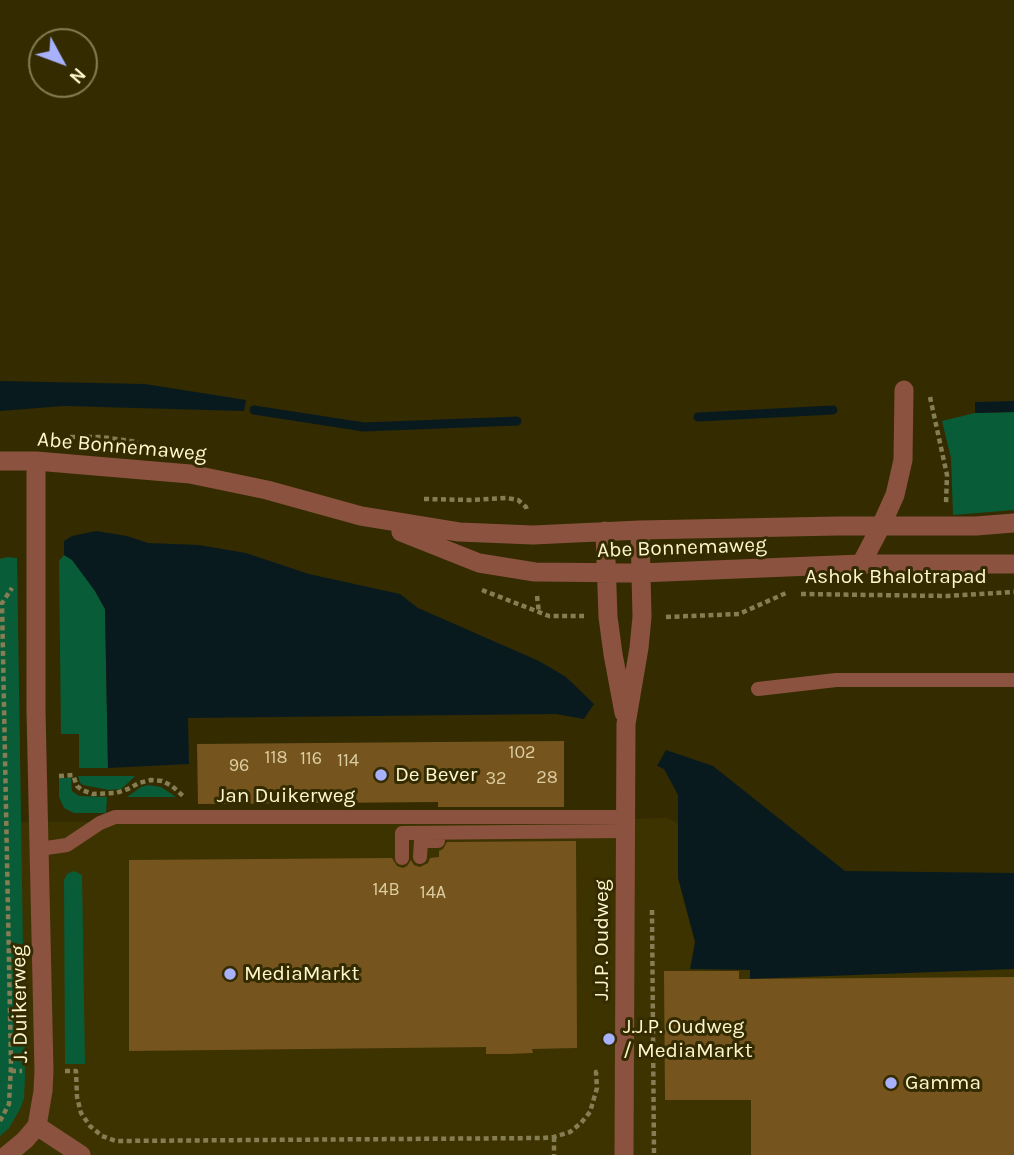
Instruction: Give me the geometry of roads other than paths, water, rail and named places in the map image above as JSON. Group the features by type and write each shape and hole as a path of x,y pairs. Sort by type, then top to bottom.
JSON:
{"street":[{"path":"860,565 895,495 902,460 904,390"},
{"name":"Abe Bonnemaweg","path":"0,461 36,461 190,474 267,490 361,516 459,532 533,535 640,530 976,526 1014,523"},
{"name":"J. Duikerweg","path":"36,461 38,776 44,1071 37,1126"},
{"name":"Abe Bonnemaweg","path":"361,516 479,563 535,572 640,573 860,565 1014,564"},
{"name":"J.J.P. Oudweg","path":"624,1155 626,724 642,617 640,530"},
{"name":"J.J.P. Oudweg","path":"605,531 610,635 626,724"},
{"path":"6,1155 37,1126 81,1155"}],"lane":[{"path":"758,689 836,680 1014,680"},
{"name":"Jan Duikerweg","path":"39,849 67,845 100,823 115,817 625,830"},
{"path":"420,858 421,841 625,830"},
{"path":"402,858 402,833 625,830"}],"waterway":[{"path":"254,410 364,427 517,421"},
{"path":"698,417 833,410"}],"place":[{"name":"De Bever","path":"381,775"},
{"name":"MediaMarkt","path":"230,974"},
{"name":"J.J.P. Oudweg / MediaMarkt","path":"609,1039"},
{"name":"Gamma","path":"891,1083"}]}
